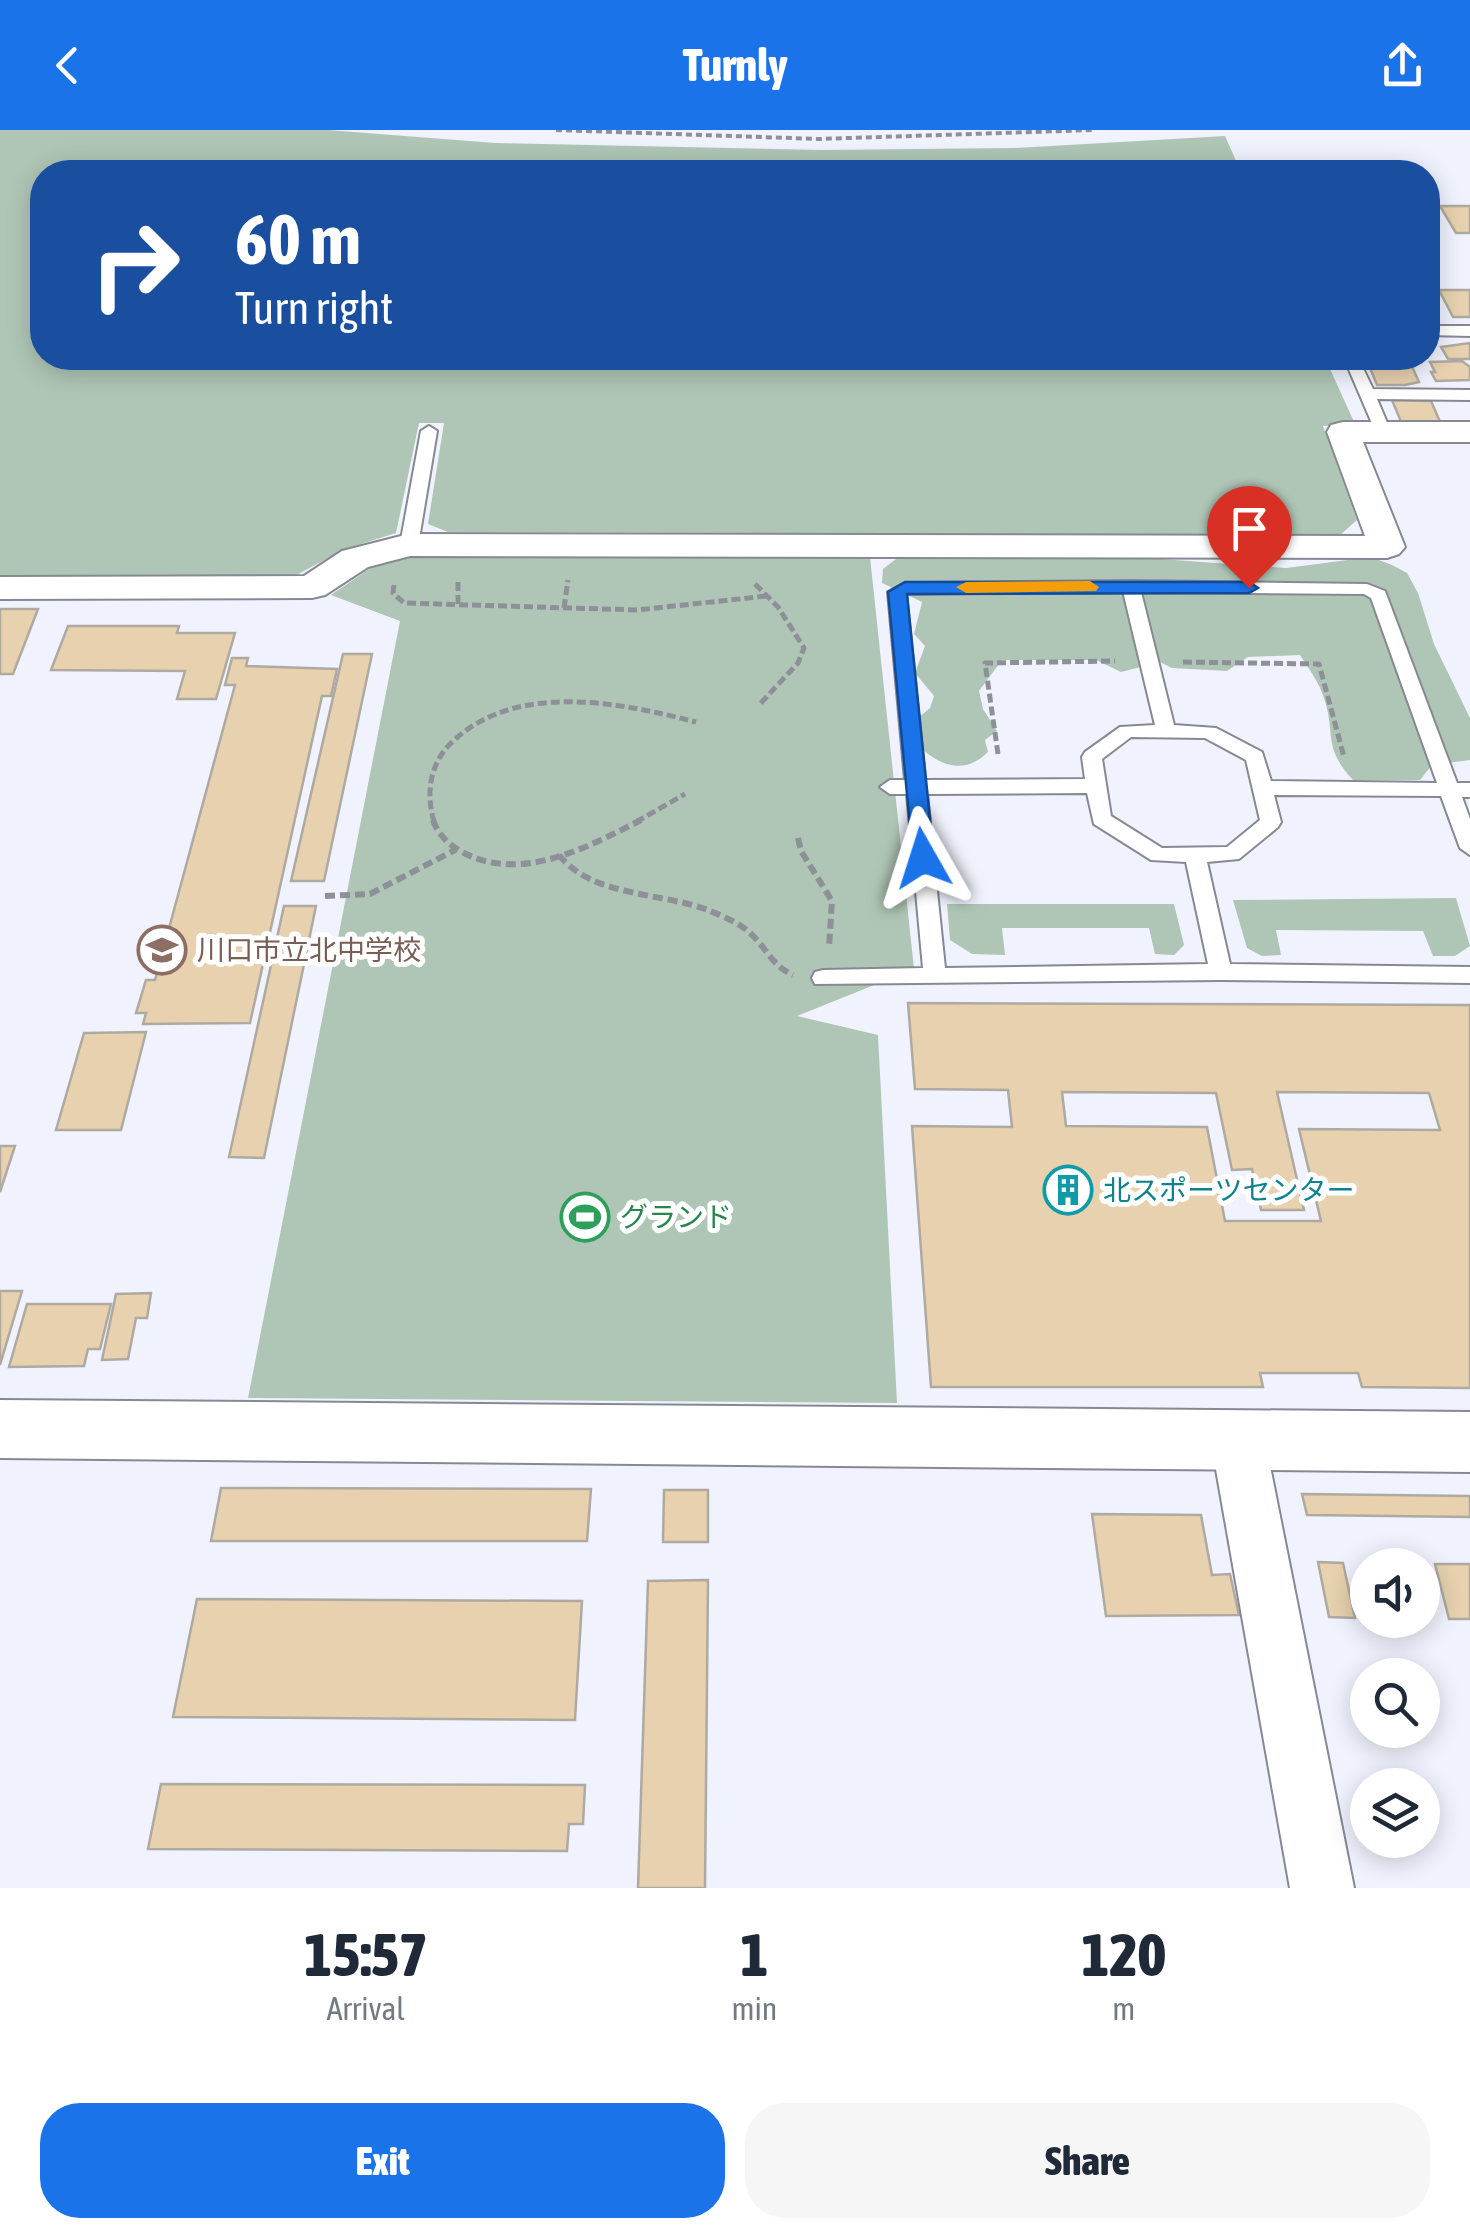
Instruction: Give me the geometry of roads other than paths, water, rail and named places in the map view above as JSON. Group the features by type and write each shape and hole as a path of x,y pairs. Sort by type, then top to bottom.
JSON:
{"street":[{"path":"0,588 312,587 354,559 409,545 1386,547 1343,432 1470,432"},
{"path":"0,1429 1470,1442"},
{"path":"1238,1441 1322,1888"}],"lane":[{"path":"1440,331 1470,331"},
{"path":"1356,370 1383,432"},
{"path":"1366,394 1470,394"},
{"path":"409,545 429,431"},
{"path":"1132,586 1166,731"},
{"path":"936,976 897,592 905,588 1367,589 1379,595 1460,790 1470,848"},
{"path":"1127,731 1209,732 1254,757 1270,822 1232,854 1158,855 1101,820 1094,786 1092,756 1127,731"},
{"path":"890,787 1094,786"},
{"path":"1264,788 1460,790"},
{"path":"1195,856 1220,972"},
{"path":"823,978 1220,972 1470,975"}],"place":[{"name":"川口市立北中学校","path":"162,950"},
{"name":"北スポーツセンター","path":"1068,1190"},
{"name":"グランド","path":"585,1217"}]}
